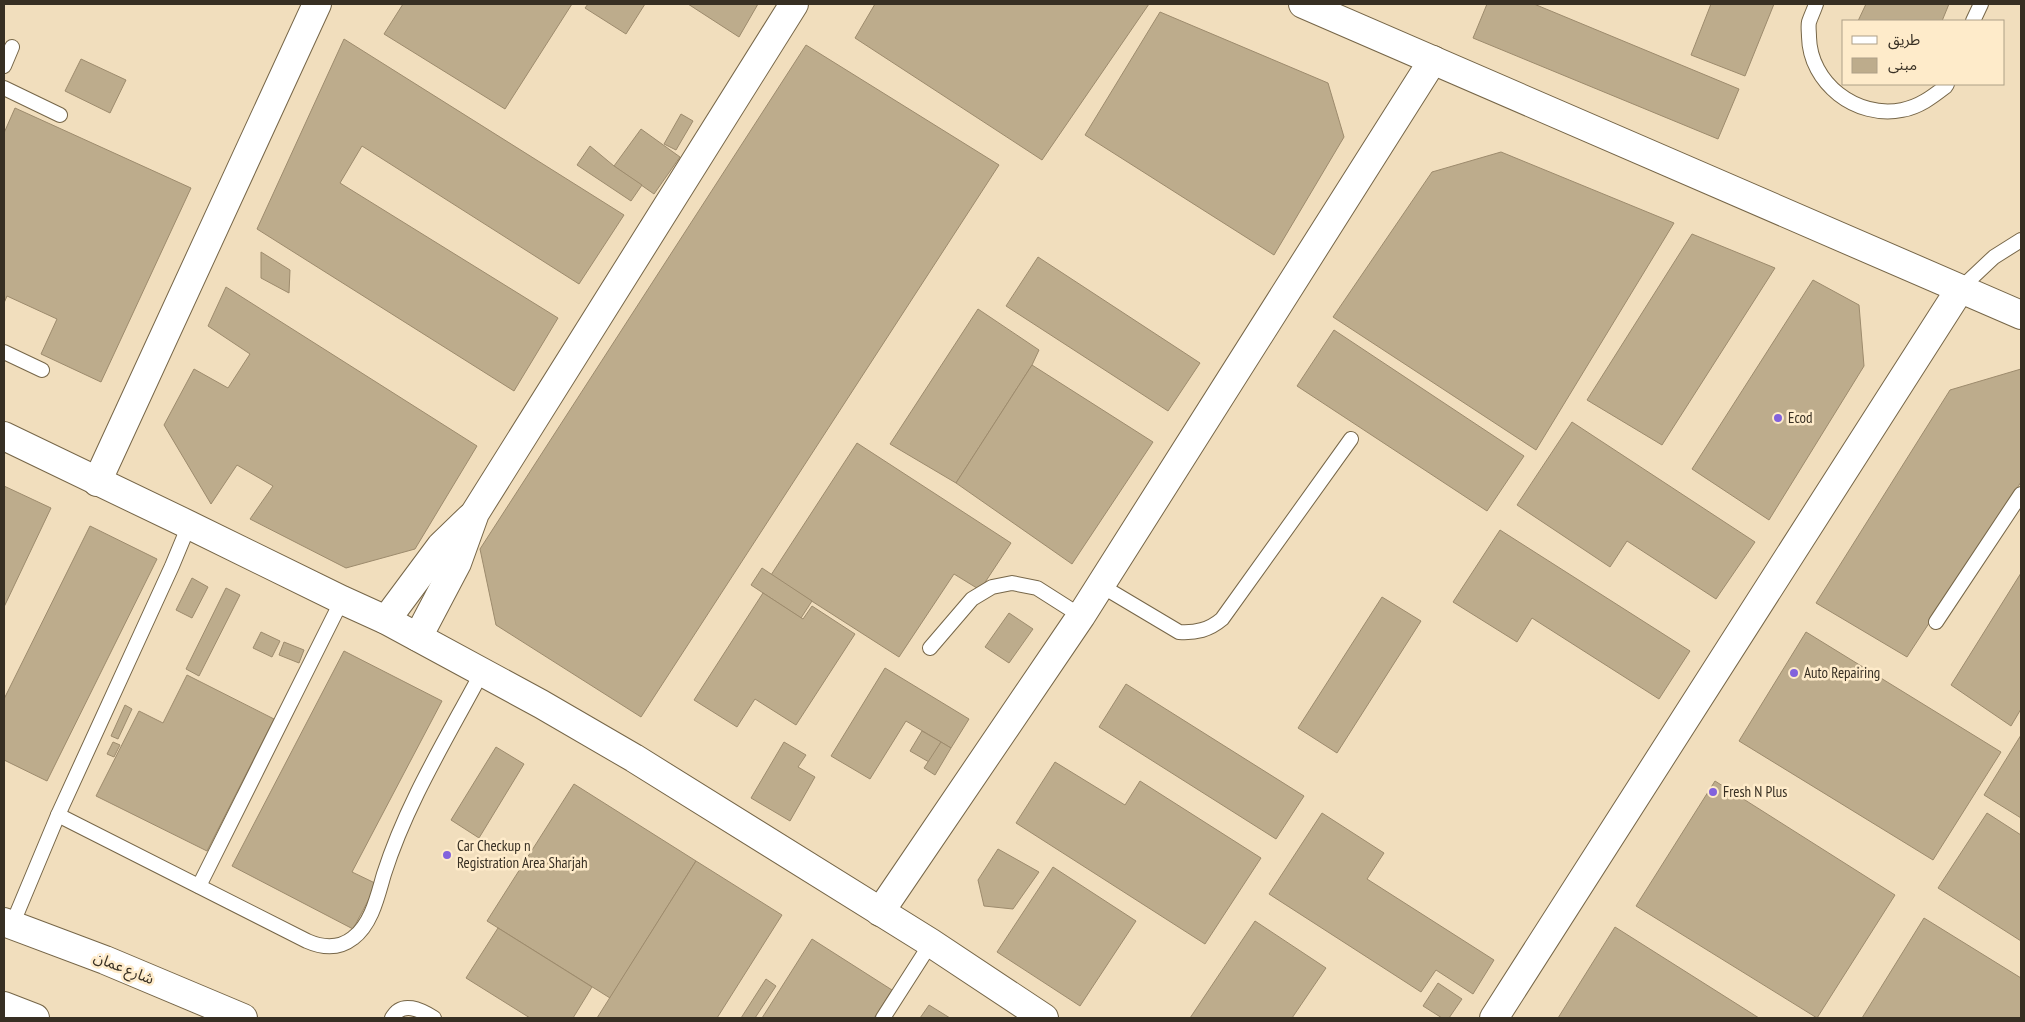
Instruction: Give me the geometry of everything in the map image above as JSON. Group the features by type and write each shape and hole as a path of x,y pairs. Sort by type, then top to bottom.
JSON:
{"street":[{"path":"97,482 317,4"},
{"path":"418,637 457,563 475,513 794,4"},
{"path":"1303,4 2021,314"},
{"path":"880,912 1081,616 1433,60"},
{"path":"1494,1018 1960,289"},
{"path":"4,436 386,620 482,672 634,758 932,943 1044,1018"},
{"path":"386,620 441,546 475,513"},
{"name":"شارع عمان","path":"8,923 123,967 243,1018"},
{"path":"4,1006 35,1018"}],"lane":[{"path":"1816,4 1808,23 1809,48 1818,71 1833,90 1853,105 1877,112 1902,110 1925,102 1946,85"},
{"path":"1974,20 1981,4"},
{"path":"4,66 12,47"},
{"path":"4,88 60,115"},
{"path":"1960,289 1994,257 2021,240"},
{"path":"4,352 42,370"},
{"path":"1100,585 1179,632 1192,633 1214,626 1222,619 1351,439"},
{"path":"1936,622 2021,494"},
{"path":"8,923 189,525"},
{"path":"930,648 972,599 992,587 1012,583 1037,588 1081,616"},
{"path":"199,886 342,600"},
{"path":"58,814 319,946 332,947 343,944 354,937 362,928 372,910 392,850 414,798 482,672"},
{"path":"883,1018 932,943"},
{"path":"392,1018 400,1010 412,1008 420,1009 434,1018"}],"building":[{"path":"403,4 572,4 505,109 384,34"},
{"path":"588,4 645,4 626,34 585,8"},
{"path":"688,4 758,4 739,37"},
{"path":"875,4 1149,4 1042,160 855,38"},
{"path":"1487,4 1534,4 1739,89 1718,139 1473,38"},
{"path":"1711,4 1774,4 1745,76 1691,55"},
{"path":"1866,4 1949,4 1942,20 1858,20"},
{"path":"1160,12 1328,83 1344,137 1274,255 1085,135"},
{"path":"344,39 624,215 579,284 362,146 340,183 558,318 514,391 257,229"},
{"path":"806,45 999,165 641,717 496,625 480,549"},
{"path":"81,59 126,80 110,113 65,91"},
{"path":"15,108 191,188 101,382 41,354 57,319 7,296 4,303 4,133"},
{"path":"681,114 693,121 676,150 664,144"},
{"path":"641,129 680,157 654,194 614,166"},
{"path":"590,146 614,166 642,185 631,201 577,165"},
{"path":"1501,152 1674,223 1536,450 1333,317 1432,172"},
{"path":"1692,234 1775,268 1662,445 1587,400"},
{"path":"261,252 290,270 289,293 261,278"},
{"path":"1038,257 1200,363 1168,411 1006,306"},
{"name":"Ecod","path":"1813,280 1859,305 1864,366 1769,520 1692,469"},
{"path":"226,287 477,446 415,549 346,568 250,519 273,486 237,465 211,504 164,425 194,369 228,388 250,354 208,326"},
{"path":"978,309 1039,350 1032,365 956,483 890,444"},
{"path":"1334,330 1524,456 1487,511 1297,386"},
{"path":"1032,365 1153,442 1072,564 956,483"},
{"path":"2021,369 2021,482 1907,657 1816,603 1950,390"},
{"path":"1572,422 1755,542 1716,599 1627,541 1610,567 1517,505"},
{"path":"857,443 1011,543 980,590 954,574 899,657 771,575"},
{"path":"4,486 51,508 4,607"},
{"path":"90,526 157,559 47,781 4,760 4,699"},
{"path":"1500,530 1690,651 1659,699 1532,618 1517,642 1453,602"},
{"path":"762,568 812,601 801,618 751,585"},
{"path":"2021,573 2021,709 2011,726 1951,685"},
{"path":"192,578 208,587 192,618 176,610"},
{"path":"226,588 240,595 199,676 186,669"},
{"path":"763,593 803,619 812,606 855,634 796,725 755,699 737,727 694,700"},
{"path":"1382,597 1421,621 1337,753 1298,728"},
{"path":"1009,613 1033,629 1009,663 985,647"},
{"path":"261,632 280,641 272,657 253,648"},
{"path":"1806,632 2001,752 1933,860 1739,741"},
{"path":"284,642 304,650 299,663 279,655"},
{"path":"344,651 442,701 352,872 377,884 353,929 232,866"},
{"path":"885,668 969,719 951,748 906,721 870,779 831,756"},
{"path":"187,675 274,719 207,851 96,796 139,711 163,723"},
{"path":"1126,684 1304,796 1276,839 1099,727"},
{"path":"125,705 132,709 118,739 111,736"},
{"path":"922,731 941,742 929,762 910,751"},
{"path":"2021,735 2021,818 1984,795"},
{"path":"113,742 120,745 114,757 107,754"},
{"path":"784,742 806,755 798,767 815,777 790,821 751,798"},
{"path":"941,742 951,748 935,775 924,768"},
{"path":"496,747 524,764 479,838 451,820"},
{"path":"1055,762 1125,805 1140,781 1261,858 1205,944 1016,823"},
{"path":"1715,781 1895,895 1817,1018 1636,906"},
{"path":"574,784 696,861 610,998 487,921"},
{"path":"1322,813 1384,853 1367,879 1494,960 1473,994 1436,970 1421,992 1269,894"},
{"path":"1987,813 2021,835 2021,941 1938,888"},
{"path":"998,849 1039,872 1013,909 984,906 978,880"},
{"path":"696,861 782,915 717,1018 597,1018"},
{"path":"1053,867 1136,921 1080,1006 997,952"},
{"path":"1924,918 2021,978 2021,1018 1862,1018"},
{"path":"1255,921 1326,968 1292,1018 1190,1018"},
{"path":"1615,927 1759,1018 1558,1018"},
{"path":"498,928 592,987 573,1018 530,1018 466,978"},
{"path":"812,939 892,990 874,1018 762,1018"},
{"path":"766,979 776,986 755,1018 741,1018"},
{"path":"1438,983 1462,999 1449,1018 1442,1018 1423,1006"},
{"path":"929,1005 950,1018 920,1018"}],"place":[{"name":"Ecod","path":"1778,418"},
{"name":"Auto Repairing","path":"1794,673"},
{"name":"Fresh N Plus","path":"1713,792"},
{"name":"Car Checkup n Registration Area Sharjah","path":"447,855"}]}
